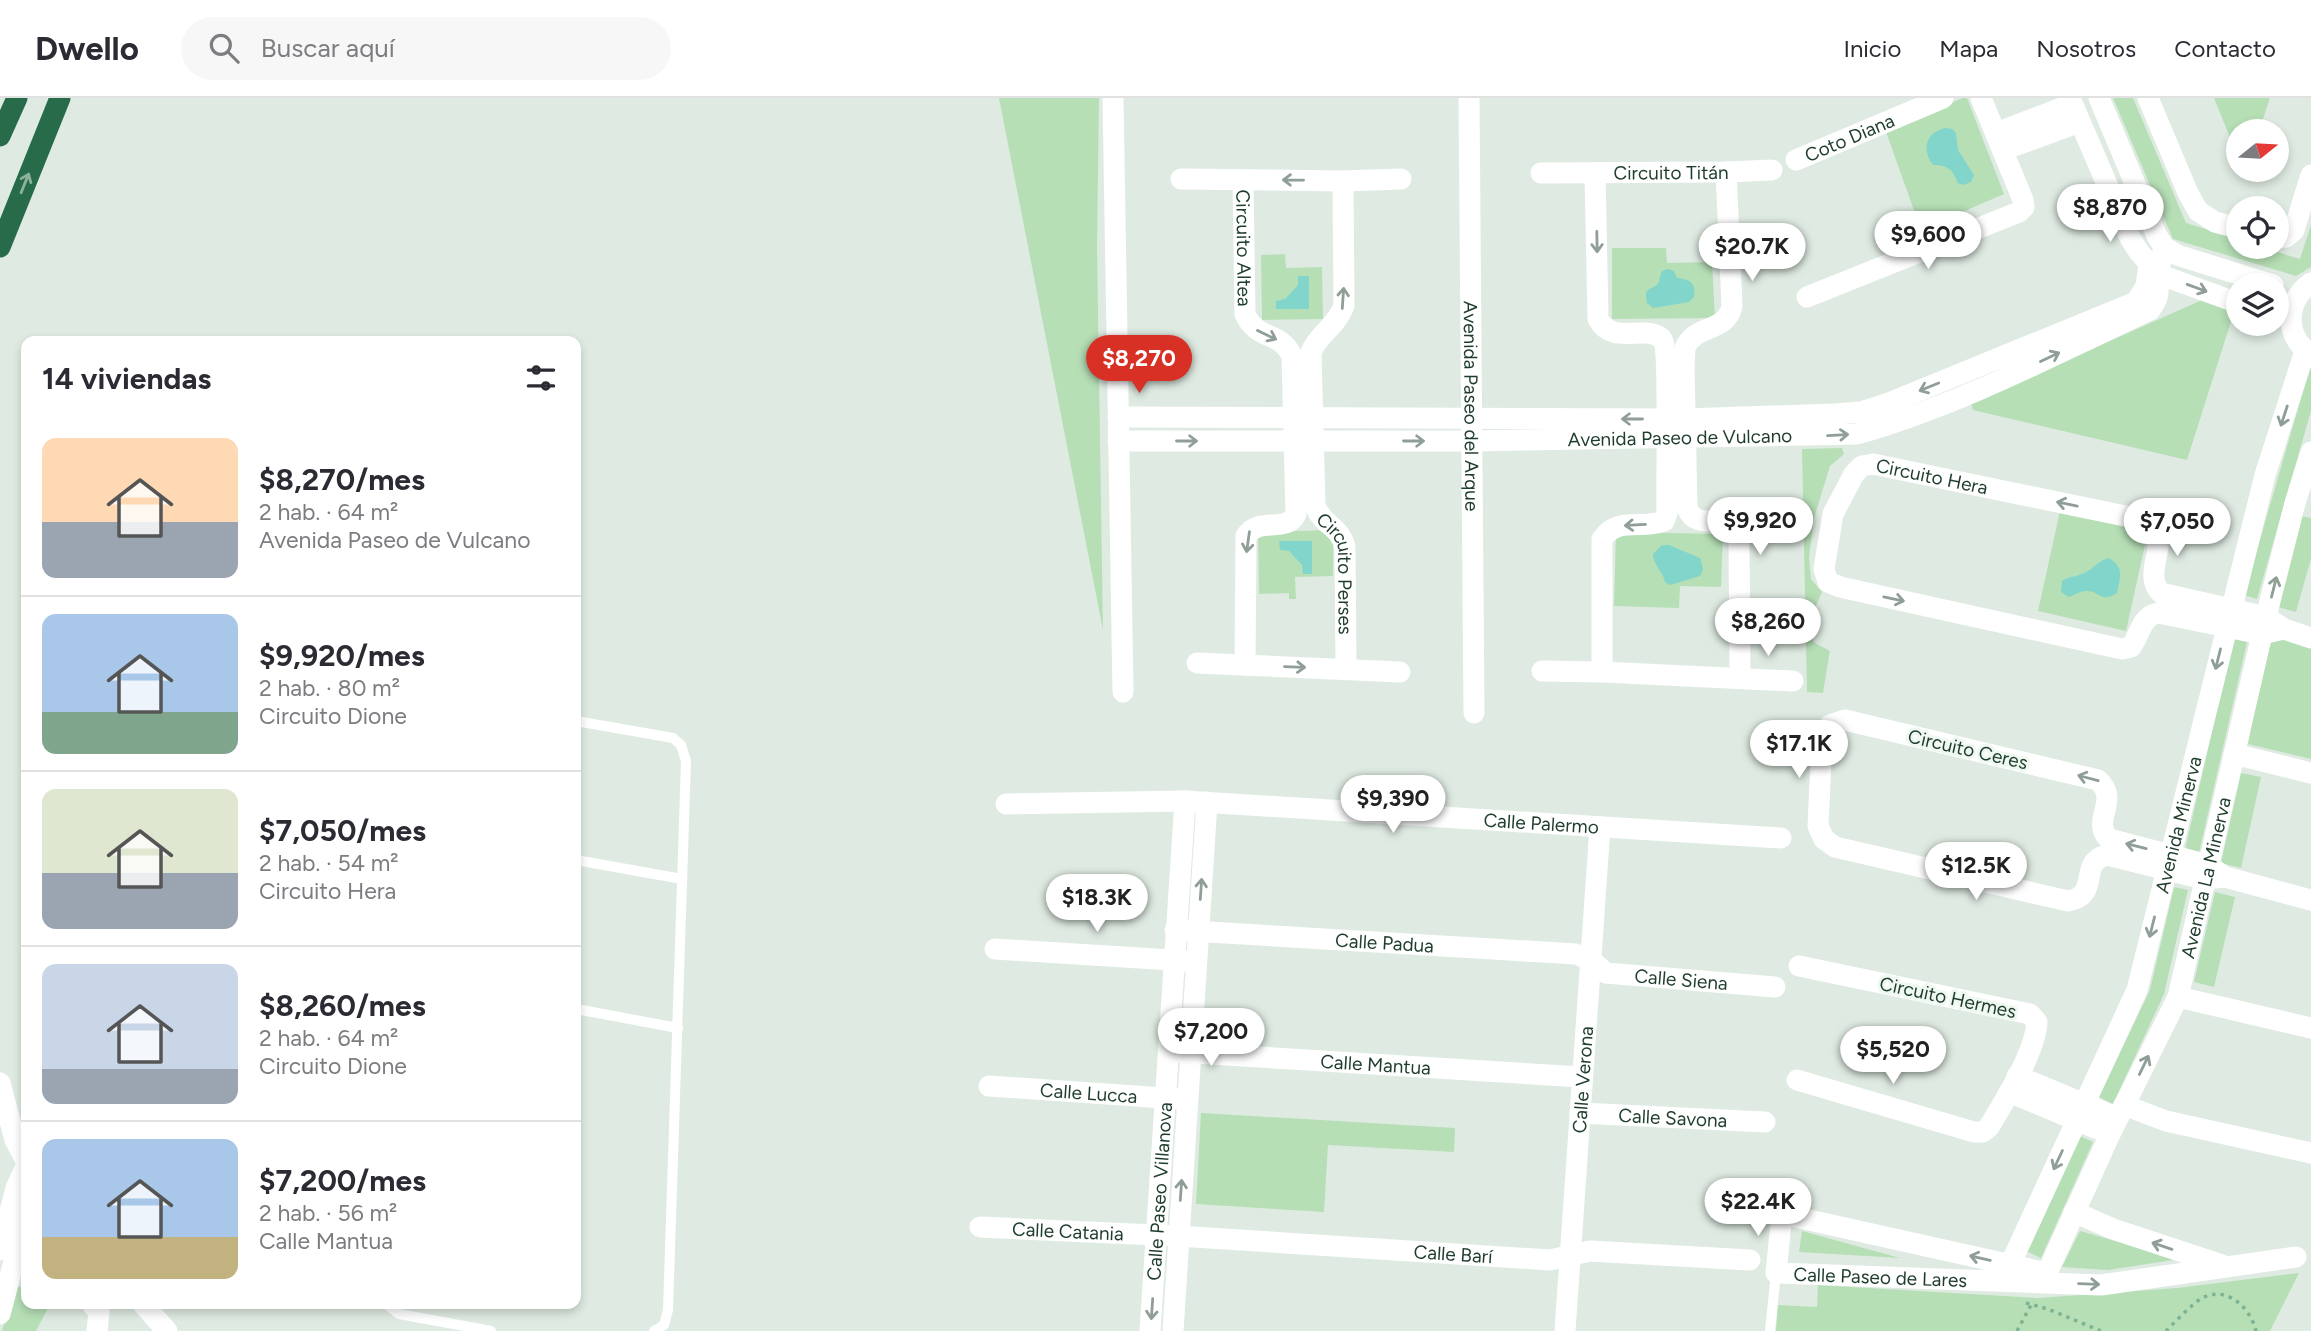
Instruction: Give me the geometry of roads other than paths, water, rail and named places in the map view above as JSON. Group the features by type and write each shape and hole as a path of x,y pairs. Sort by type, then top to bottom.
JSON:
{"highway":[{"path":"0,136 17,98"},
{"path":"0,247 60,98"}],"street":[{"path":"1113,98 1123,692"},
{"name":"Avenida Paseo del Arque","path":"1469,98 1474,713"},
{"name":"Coto Diana","path":"1796,160 1943,98"},
{"path":"1807,297 2019,212 2024,207 1981,98"},
{"path":"2099,98 2164,247 2177,254 2235,273"},
{"path":"2148,98 2198,211 2215,222 2226,225"},
{"path":"1999,141 2074,108 2130,238 2154,269 2226,298"},
{"path":"2096,160 2121,149"},
{"path":"1726,172 1772,170"},
{"name":"Circuito Titán","path":"1541,173 1726,172 1732,306 1730,316 1724,322 1695,335 1685,348 1675,428"},
{"name":"Circuito Titán","path":"1595,173 1598,318 1603,327 1611,332 1654,335 1662,339 1666,347 1675,428"},
{"path":"2289,234 2294,230 2311,175"},
{"name":"Circuito Altea","path":"1181,179 1401,179"},
{"name":"Circuito Altea","path":"1243,180 1245,314 1251,326 1282,341 1288,347 1303,418"},
{"path":"1304,441 1303,418 1311,352 1315,342 1339,320 1344,306 1343,181"},
{"name":"Avenida Paseo de Vulcano","path":"1118,441 1471,441 1675,428 1861,412 1964,384 2136,302 2164,247"},
{"path":"2289,310 2305,288"},
{"path":"2289,327 2308,352"},
{"name":"Avenida Minerva","path":"2006,1272 2137,990 2265,475 2308,352"},
{"name":"Avenida Paseo de Vulcano","path":"1118,417 1471,418 1675,428"},
{"path":"1602,671 1602,539 1608,530 1616,526 1656,524 1664,521 1675,428"},
{"path":"1675,428 1690,516 1698,521 1727,521 1735,527 1739,536 1740,677"},
{"name":"Circuito Perses","path":"1245,665 1246,536 1251,528 1257,525 1293,521 1304,441"},
{"name":"Circuito Perses","path":"1304,441 1315,506 1325,524 1338,531 1345,547 1346,669"},
{"name":"Avenida La Minerva","path":"2045,1278 2117,1119 2178,996 2212,874 2234,754 2303,505 2311,452"},
{"name":"Circuito Hera","path":"2229,617 2151,614 2131,647 2122,649 1840,587 1828,582 1824,569 1833,514 1854,474 1862,466 1873,464 2149,521 2156,525 2160,534 2153,580 2161,593 2229,617 2311,638"},
{"name":"Circuito Perses","path":"1197,663 1400,672"},
{"path":"1542,671 1602,671 1793,681"},
{"name":"Circuito Ceres","path":"1845,720 2098,780 2105,786 2108,797 2102,825 2103,834 2109,839 2169,863 2107,855 2098,857 2093,864 2085,894 2079,899 2068,901 1835,847 1824,839 1818,826 1822,738 1830,725 1845,720"},
{"path":"2234,754 2311,773"},
{"name":"Calle Palermo","path":"1006,804 1185,800 1782,838"},
{"name":"Calle Paseo Villanova","path":"1150,1331 1185,800"},
{"name":"Calle Paseo Villanova","path":"1173,1331 1207,802"},
{"name":"Calle Verona","path":"1565,1331 1600,827"},
{"path":"2169,863 2311,900"},
{"name":"Calle Padua","path":"1175,930 1576,954 1592,961"},
{"path":"995,949 1196,961"},
{"name":"Calle Siena","path":"1592,961 1606,973 1774,987"},
{"name":"Circuito Hermes","path":"1797,1080 1974,1132 1983,1132 1989,1127 2013,1084 2036,1033 2037,1022 2030,1014 1799,966"},
{"path":"2178,996 2311,1028"},
{"name":"Calle Mantua","path":"1169,1051 1582,1077"},
{"path":"0,1083 21,1153"},
{"path":"2013,1084 2080,1113 2117,1119 2166,1121 2311,1153"},
{"name":"Calle Lucca","path":"989,1086 1187,1099"},
{"name":"Calle Savona","path":"1580,1113 1765,1122"},
{"path":"0,1250 21,1176"},
{"name":"Calle Paseo de Lares","path":"2074,1212 2113,1229 2227,1266"},
{"name":"Calle Paseo de Lares","path":"2006,1272 1776,1273 1781,1223 1784,1218 1791,1216 2006,1272 2101,1284 2296,1257"},
{"name":"Calle Catania","path":"980,1227 1156,1236"},
{"path":"0,1314 21,1235"},
{"name":"Calle Barí","path":"1156,1236 1550,1260 1590,1251 1750,1260"},
{"path":"96,1309 99,1312 96,1331"},
{"path":"148,1309 167,1331"}],"lane":[{"path":"581,722 673,738 681,745 686,761 668,1310 664,1325 654,1331"},
{"path":"581,861 682,878"},
{"path":"581,1010 678,1028"},
{"path":"1770,1331 1776,1273"},
{"path":"390,1309 399,1314 491,1331"}],"water":[{"path":"1945,128 1956,133 1958,150 1974,175 1971,182 1963,185 1958,183 1949,169 1933,165 1929,159 1927,142 1933,133"},
{"path":"1662,271 1674,271 1677,278 1691,283 1694,297 1689,302 1653,308 1647,303 1646,293 1657,285"},
{"path":"1298,276 1309,276 1309,309 1276,309 1276,301 1285,299 1298,285"},
{"path":"1279,541 1312,541 1312,574 1303,574 1302,565 1289,551 1280,550"},
{"path":"1662,545 1669,545 1700,558 1703,569 1700,576 1670,585 1665,582 1653,554"},
{"path":"2109,558 2119,569 2117,593 2103,597 2085,591 2069,597 2061,592 2062,581 2084,573"}]}
